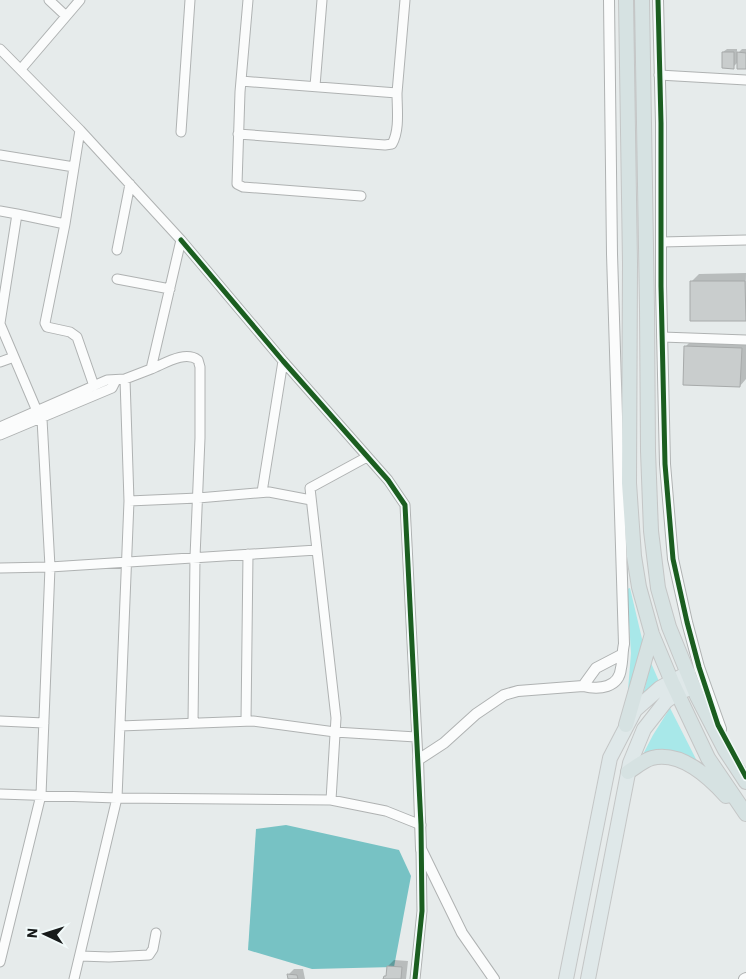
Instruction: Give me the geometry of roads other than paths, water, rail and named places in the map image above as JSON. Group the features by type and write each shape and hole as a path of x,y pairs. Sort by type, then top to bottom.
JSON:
{"highway":[{"path":"626,0 630,263 629,483 634,556 641,596 652,634 708,758 746,815"},
{"path":"642,0 648,319 648,451 651,531 658,588 669,627 694,687 725,750 746,782"},
{"path":"626,725 652,634"},
{"path":"628,772 652,758 673,758 693,766 718,787 733,805 746,815"}],"main road":[{"path":"588,979 630,763 644,729 675,687 688,673"},
{"path":"566,979 610,758 635,710 653,694 675,687 694,687"},
{"path":"574,940 595,943"}],"street":[{"path":"49,0 66,16"},
{"path":"21,69 80,0"},
{"path":"180,132 190,0"},
{"path":"248,0 241,82 237,184 243,187 361,196"},
{"path":"315,86 322,0"},
{"path":"238,134 392,144 396,138 405,0"},
{"path":"418,760 444,743 476,714 504,695 518,691 583,686 595,689 601,688 608,686 618,679 621,668 621,655 624,644 612,254 609,0"},
{"path":"658,0 665,464 673,559 687,622 718,725 746,777"},
{"path":"0,49 80,130 181,240 283,361 388,480 405,504 421,825 422,911 415,979"},
{"path":"659,75 746,80"},
{"path":"241,82 398,93"},
{"path":"80,130 65,224 45,323 47,327 70,332 77,337 94,386"},
{"path":"0,155 74,167"},
{"path":"116,250 130,184"},
{"path":"0,211 65,224"},
{"path":"0,962 41,795 50,567 42,419 36,411 0,324 17,214"},
{"path":"151,369 181,240"},
{"path":"661,242 746,240"},
{"path":"118,279 170,289"},
{"path":"662,336 746,340"},
{"path":"0,427 107,380 125,379 183,356 194,357 198,360 200,367 200,438 195,557 193,723"},
{"path":"0,362 14,357"},
{"path":"262,492 283,361"},
{"path":"74,979 117,798 129,501 125,379"},
{"path":"0,436 112,388 116,380"},
{"path":"331,800 336,718 310,488 367,456"},
{"path":"129,501 198,498 262,492 311,500"},
{"path":"0,568 50,567 317,550"},
{"path":"246,721 248,554"},
{"path":"583,686 596,668 621,655"},
{"path":"0,721 44,723"},
{"path":"120,726 246,721 335,732 416,737"},
{"path":"0,794 117,798 331,800 386,811 421,825"},
{"path":"421,848 462,933 494,979"},
{"path":"80,956 149,955 154,949 156,933"}]}
